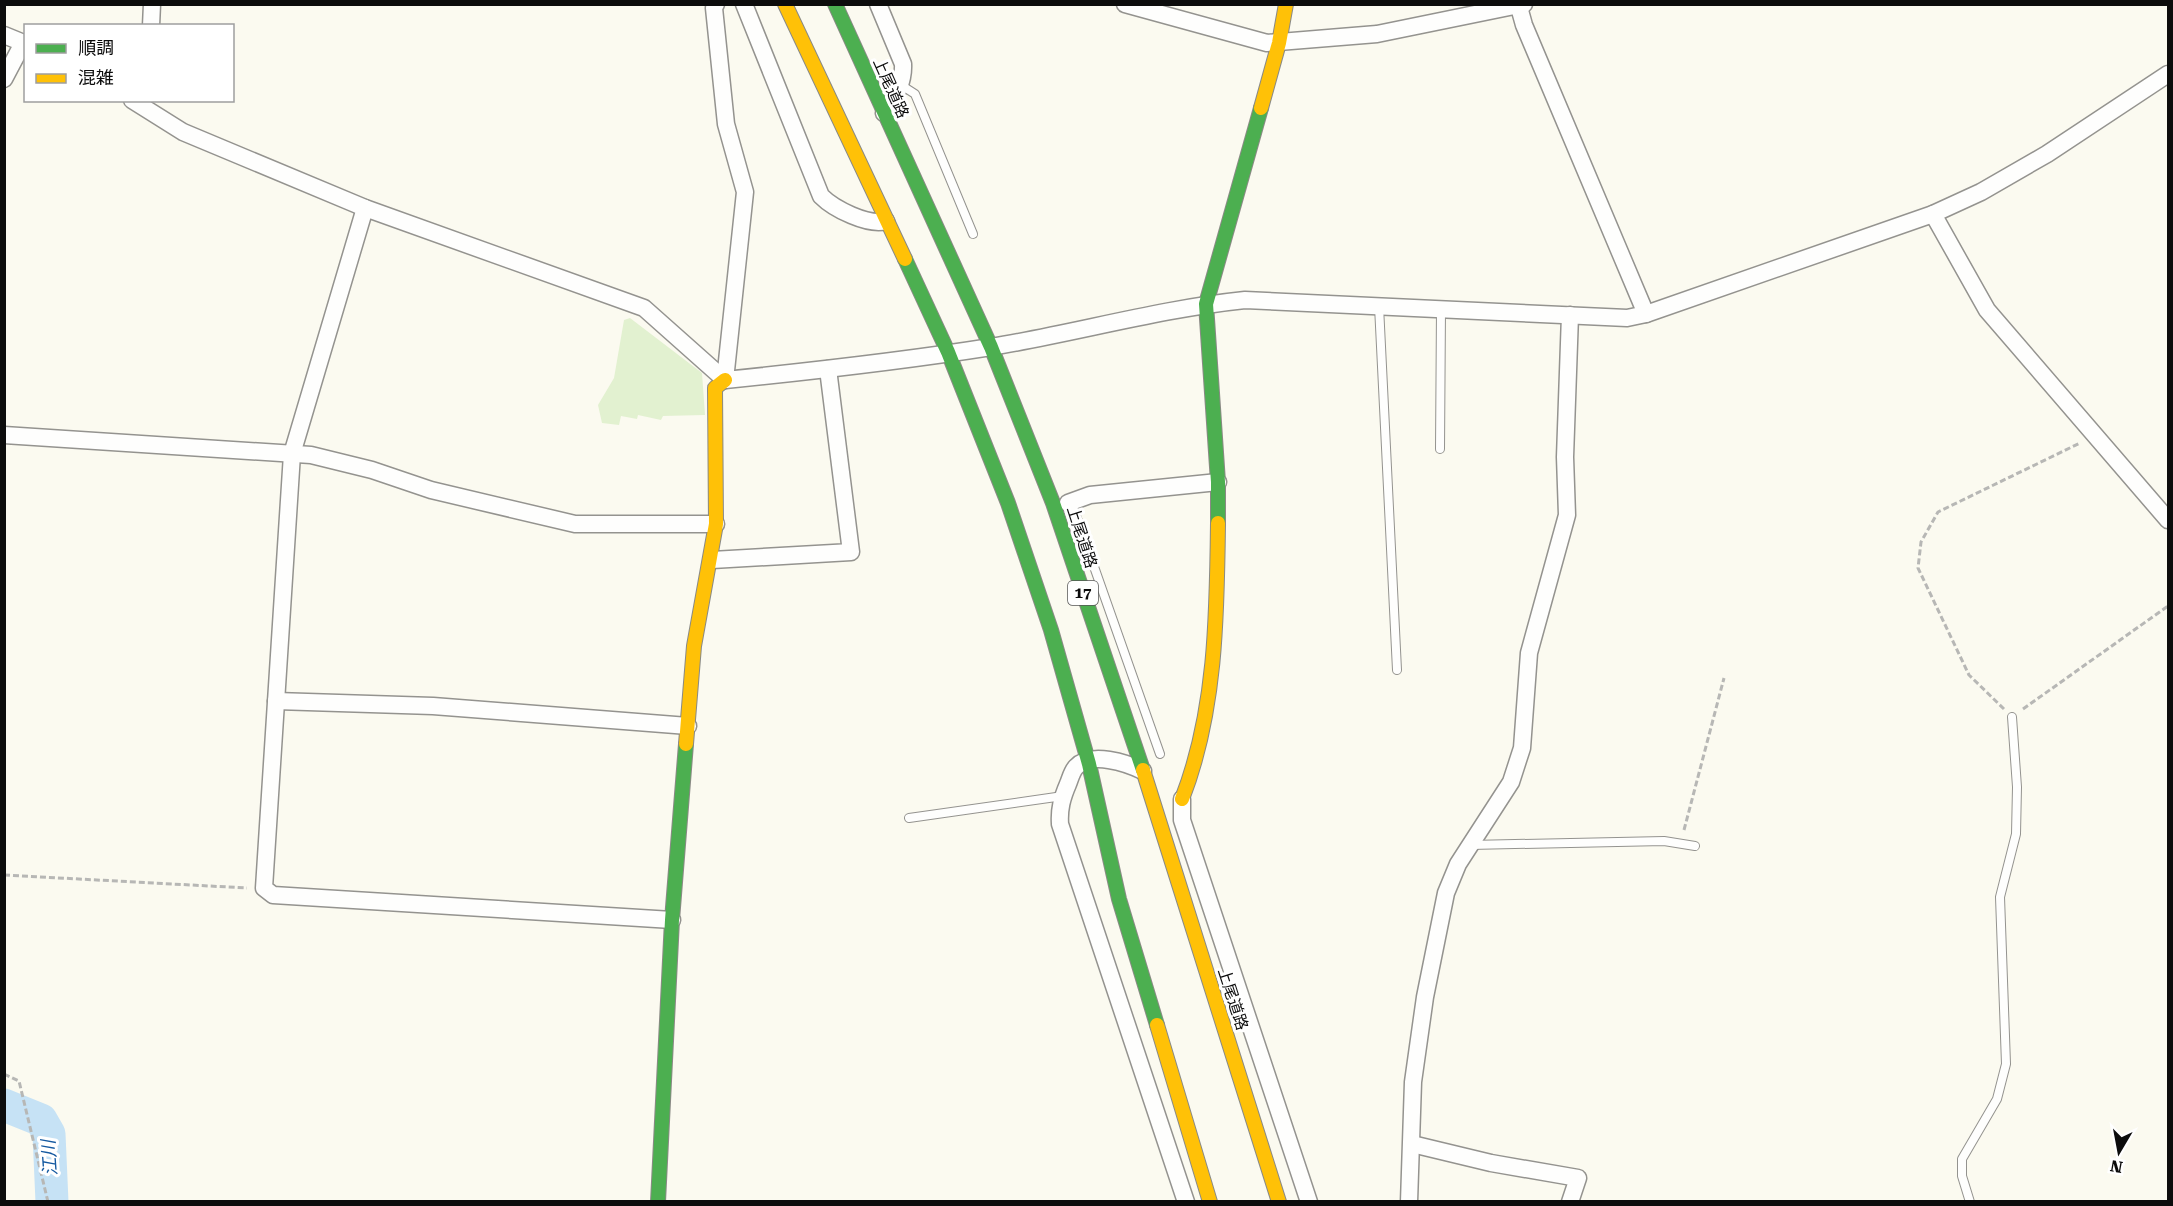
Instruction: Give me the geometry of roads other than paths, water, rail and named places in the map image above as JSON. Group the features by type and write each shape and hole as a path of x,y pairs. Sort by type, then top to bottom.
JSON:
{"main road":[{"name":"17","path":"785,4 948,352 1008,503 1051,630 1088,761 1119,899 1210,1202"},
{"name":"上尾道路","path":"835,4 1060,503 1280,1202"},
{"path":"1182,799 1196,763 1207,708 1216,590 1218,482 1206,304 1279,43 1286,4"},
{"path":"658,1202 672,920 694,646 712,560 716,524 715,388 724,380"}],"street":[{"path":"151,24 152,4"},
{"path":"744,4 821,196 837,208 872,222 886,221"},
{"path":"878,4 903,64 901,85 884,113"},
{"path":"1125,4 1267,43 1377,34 1521,6 1524,25 1646,314"},
{"path":"711,6 726,124 745,192 724,380"},
{"path":"4,34 24,43 4,79"},
{"path":"150,105 183,132 365,208 644,308 724,380 828,369 991,346 1206,304 1245,300 1627,318 1646,314 1933,214 1981,192 2047,154 2169,74"},
{"path":"365,208 292,454 264,888 273,895 672,920"},
{"path":"1933,214 1987,310 2169,520"},
{"path":"1409,1202 1413,1082 1436,938 1446,893 1470,845 1511,782 1522,748 1529,652 1567,515 1565,457 1570,315"},
{"path":"712,560 851,552 828,369"},
{"path":"4,435 311,455 372,470 431,490 575,524 716,524"},
{"path":"1060,503 1090,495 1218,482"},
{"path":"276,701 433,706 688,726"},
{"path":"1143,771 1125,763 1088,761 1076,767 1062,796 1059,810 1060,824 1186,1202"},
{"path":"1182,799 1182,820 1309,1202"},
{"path":"1412,1144 1491,1163 1578,1178 1569,1202"}],"lane":[{"path":"901,85 915,94 973,234"},
{"path":"1379,306 1397,670"},
{"path":"1440,448 1441,309"},
{"path":"1060,503 1073,507 1160,754"},
{"path":"1970,1202 1962,1176 1962,1159 1997,1099 2006,1064 2000,897 2016,834 2017,787 2012,717"},
{"path":"909,818 1062,796"},
{"path":"1470,845 1664,841 1695,846"}],"waterway":[{"name":"江川","path":"4,1105 41,1120 49,1134 52,1202"}]}
